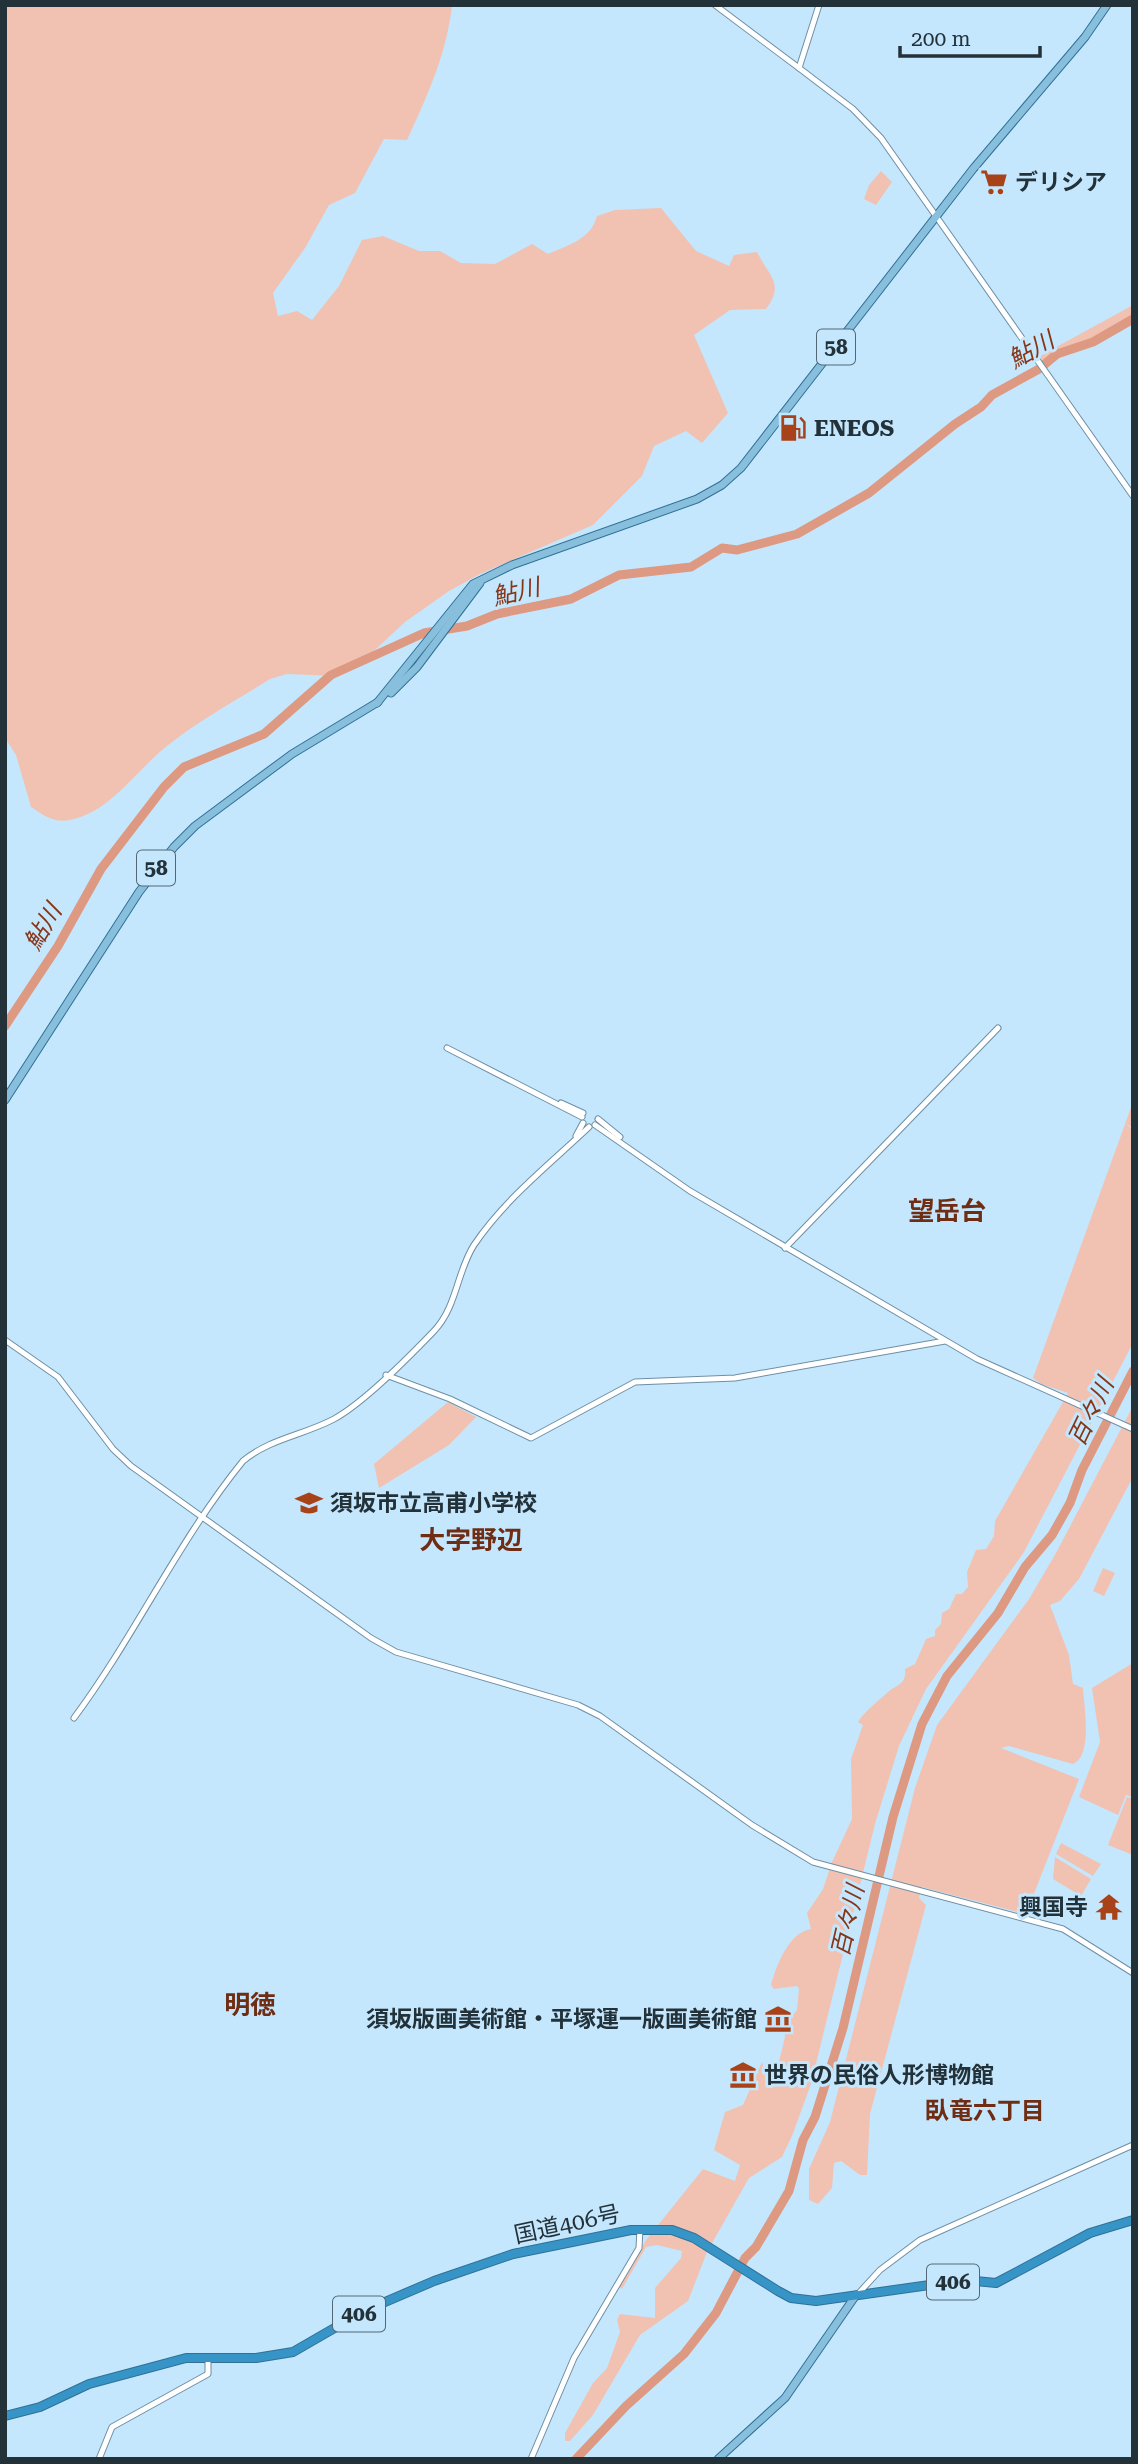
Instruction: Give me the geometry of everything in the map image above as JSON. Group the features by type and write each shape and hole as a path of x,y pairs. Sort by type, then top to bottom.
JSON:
{"highway":[{"name":"国道406号","path":"5,2416 40,2407 70,2392 117,2375 186,2358 256,2358 293,2352 364,2311 459,2272 550,2245 640,2229 672,2230 716,2250 791,2298 805,2301 965,2280 1004,2281 1090,2234 1133,2220"}],"main road":[{"name":"58","path":"377,703 420,651 463,592 512,565 697,499 722,485 758,450 936,217 1107,5"},
{"name":"58","path":"5,1100 139,892 174,847 195,826 292,754 377,703 402,684 484,579"},
{"path":"718,2459 785,2398 856,2295"}],"street":[{"path":"715,5 853,109 881,138 1133,496"},
{"path":"799,68 820,5"},
{"path":"785,1248 998,1028"},
{"path":"447,1048 588,1120 631,1147 667,1177 1000,1372 1133,1429"},
{"path":"74,1718 106,1675 166,1570 226,1482 257,1449 314,1429 338,1417 436,1329 452,1303 465,1262 486,1229 536,1174 575,1138 588,1120"},
{"path":"5,1340 58,1377 113,1449 131,1466 371,1638 423,1662 578,1705 624,1733 752,1825 798,1854 832,1869 1063,1929 1133,1973"},
{"path":"386,1375 450,1399 531,1438 635,1382 735,1378 944,1340"},
{"path":"856,2295 880,2270 920,2240 1133,2145"},
{"path":"531,2459 574,2358 639,2248 640,2229"},
{"path":"99,2459 112,2427 208,2374 208,2356"}],"shaded area":[{"path":"5,5 452,5 441,57 407,140 384,139 355,193 329,205 305,248 273,293 278,316 297,311 312,320 339,286 362,240 383,236 419,251 440,251 461,263 495,264 532,244 548,254 571,244 590,230 597,216 615,210 661,208 696,251 729,266 734,255 757,252 775,286 772,300 766,309 730,310 694,335 728,413 702,443 686,431 654,446 642,476 593,525 480,574 449,591 405,622 360,664 335,676 287,674 270,679 179,737 111,799 85,816 54,820 45,816 31,807 16,755 5,738"},
{"path":"881,171 892,182 876,205 864,199 869,185"},
{"path":"1133,305 1133,316 1090,341 1061,348 1043,363 1040,356"},
{"path":"1133,1102 1133,1128 1125,1123"},
{"path":"1125,1123 1133,1130 1133,1343 1024,1552 926,1689 899,1746 875,1824 811,2084 782,2157 749,2178 707,2252 688,2301 640,2335 593,2415 570,2441 565,2441 565,2433 593,2383 607,2368 620,2332 617,2320 620,2314 655,2318 655,2288 681,2258 682,2251 657,2245 646,2247 622,2289 619,2287 646,2240 703,2169 735,2181 740,2165 714,2150 725,2112 743,2105 762,2062 767,2079 774,2081 785,2037 784,2025 797,2010 799,1989 797,1986 774,1989 771,1985 780,1960 790,1943 803,1931 811,1929 807,1913 823,1889 852,1819 851,1759 863,1725 858,1722 871,1707 902,1682 905,1669 915,1664 926,1639 935,1636 935,1630 941,1624 942,1613 949,1609 956,1594 962,1594 968,1587 967,1572 976,1550 986,1549 994,1536 995,1521 1068,1393 1041,1384 1033,1378"},
{"path":"448,1402 476,1417 449,1445 379,1488 374,1464"},
{"path":"1133,1406 1133,1477 1079,1579 1060,1601 1050,1605 1069,1655 1073,1684 1083,1688 1086,1730 1083,1751 1073,1764 1009,1746 1001,1748 1079,1779 1026,1914 922,1887 919,1898 926,1905 870,2114 867,2175 860,2175 841,2161 834,2163 832,2188 818,2204 809,2200 809,2169 830,2122 915,1788 937,1725 1029,1599"},
{"path":"1103,1568 1115,1573 1104,1596 1093,1591"},
{"path":"1133,1663 1133,1797 1126,1795 1118,1815 1079,1797 1100,1742 1092,1688"},
{"path":"1127,1797 1133,1799 1133,1855 1108,1845"},
{"path":"1061,1843 1101,1864 1093,1876 1056,1854"},
{"path":"1055,1857 1091,1879 1081,1896 1053,1879"}],"waterway":[{"name":"鮎川","path":"5,1026 58,946 101,869 164,787 184,767 264,734 331,675 424,633 467,626 497,614 571,599 619,575 691,567 722,548 737,550 797,534 869,493 955,424 981,407 992,395 1039,369 1057,354 1093,342 1133,319"},
{"name":"百々川","path":"576,2459 626,2406 684,2354 716,2313 745,2258 756,2247 789,2191 803,2140 815,2117 843,2028 893,1817 922,1724 947,1676 998,1613 1025,1567 1052,1535 1133,1371"}],"place":[{"name":"デリシア","path":"994,182"},
{"name":"ENEOS","path":"793,428"},
{"name":"須坂市立高甫小学校","path":"309,1503"},
{"name":"興国寺","path":"1109,1907"},
{"name":"須坂版画美術館・平塚運一版画美術館","path":"778,2019"},
{"name":"世界の民俗人形博物館","path":"743,2075"}],"district":[{"name":"望岳台","path":"947,1211"},
{"name":"大字野辺","path":"471,1540"},
{"name":"明徳","path":"250,2005"},
{"name":"臥竜六丁目","path":"985,2111"}]}
